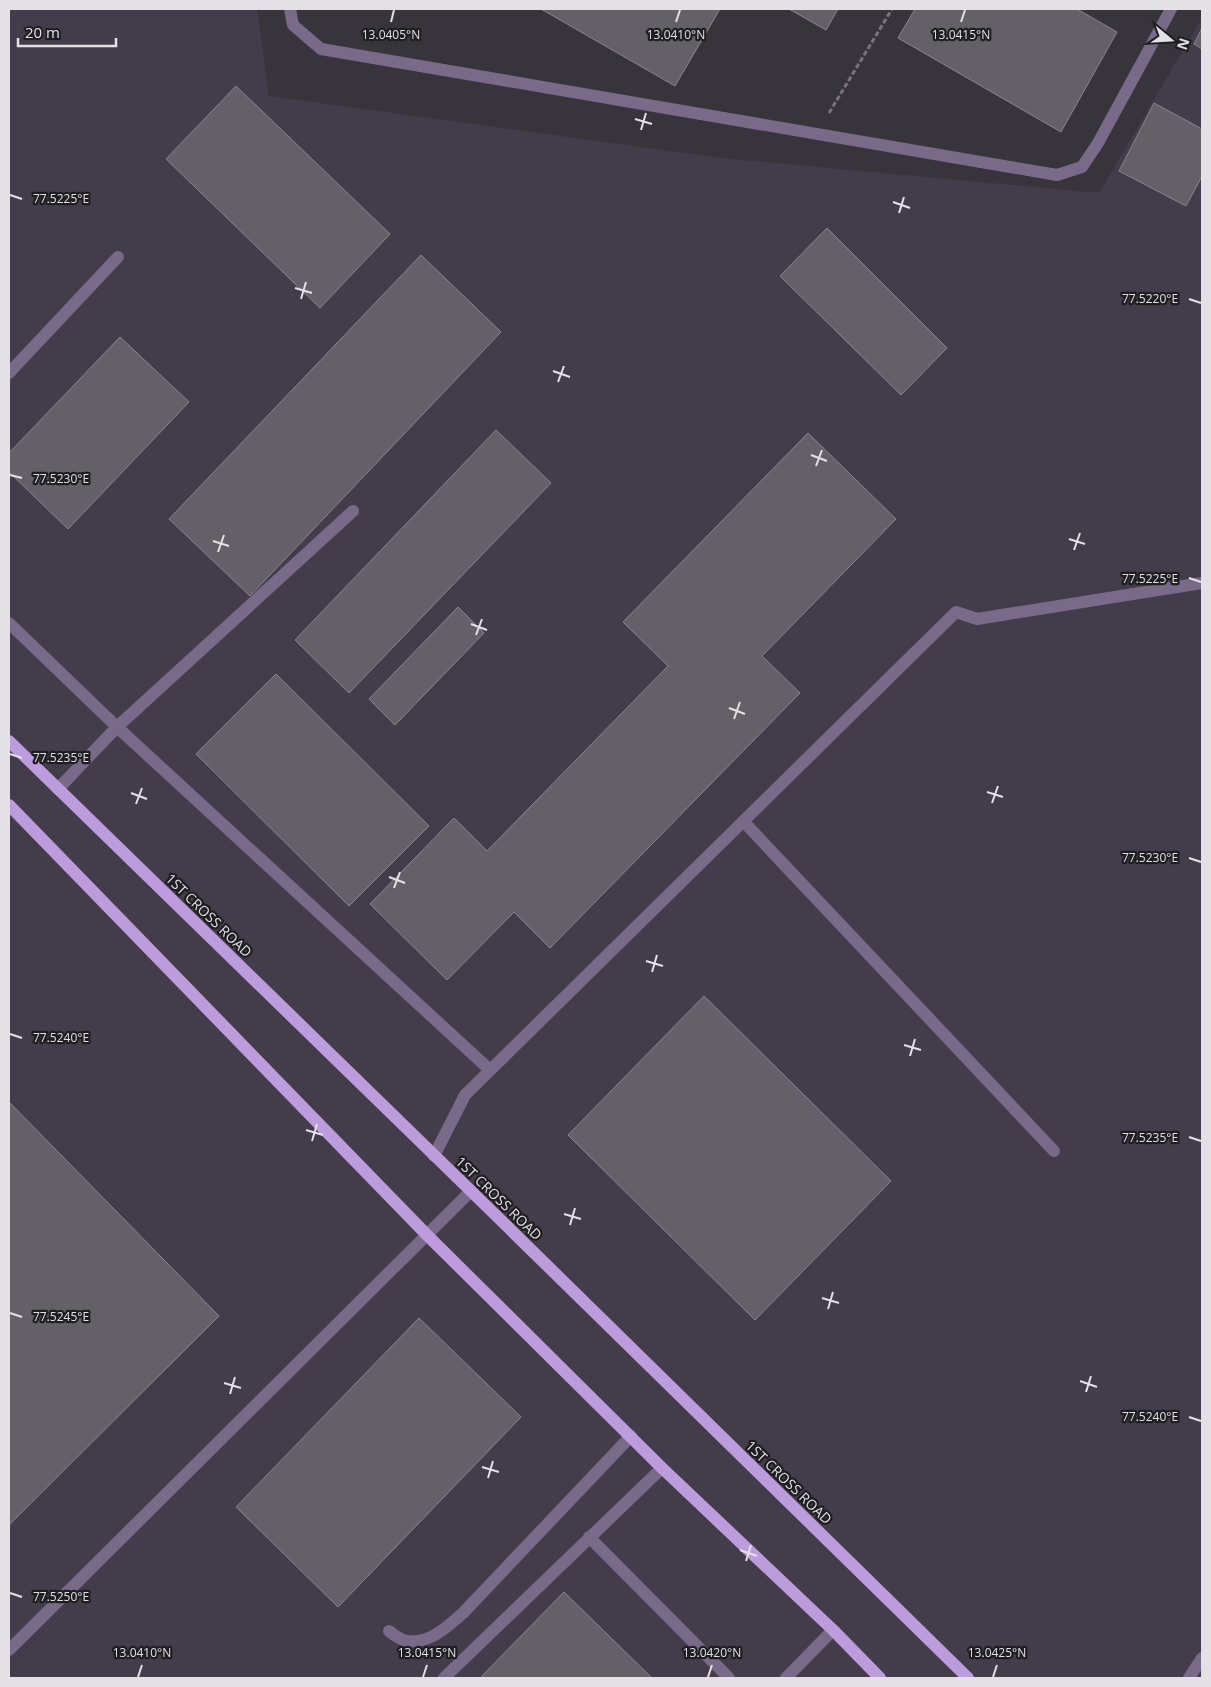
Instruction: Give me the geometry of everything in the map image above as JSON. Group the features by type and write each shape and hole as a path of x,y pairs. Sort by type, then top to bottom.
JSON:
{"main road":[{"name":"1ST CROSS ROAD","path":"9,740 968,1678"},
{"path":"9,805 427,1235 662,1468 833,1630 880,1678"}],"street":[{"path":"290,9 293,25 321,49 1057,175 1082,167 1098,143 1171,9"},
{"path":"9,373 118,257"},
{"path":"58,789 117,727 353,511"},
{"path":"434,1156 464,1095 956,612 977,619 1202,583"},
{"path":"9,623 117,727 490,1070"},
{"path":"743,821 1054,1152"},
{"path":"9,1650 471,1191"},
{"path":"389,1631 405,1641 426,1640 438,1634 463,1613 631,1436"},
{"path":"444,1678 662,1468"},
{"path":"590,1537 730,1678"},
{"path":"786,1678 833,1630"},
{"path":"1189,1678 1202,1658"}],"path":[{"path":"817,134 892,9"}],"shaded area":[{"path":"9,9 257,9 269,96 721,158 1099,193 1202,18 1202,1678 9,1678"}],"building":[{"path":"541,9 720,9 675,86"},
{"path":"789,9 838,9 826,30"},
{"path":"915,9 1077,9 1117,32 1061,132 898,38"},
{"path":"1202,28 1202,49 1194,44"},
{"path":"236,86 390,234 320,308 166,159"},
{"path":"1154,103 1202,129 1202,176 1186,206 1119,171"},
{"path":"827,228 947,348 901,395 780,276"},
{"path":"421,255 501,332 250,596 169,519"},
{"path":"120,337 189,402 68,529 9,472 9,453"},
{"path":"496,430 551,483 349,693 295,640"},
{"path":"808,433 896,519 762,656 800,693 550,948 514,912 447,980 370,904 454,818 487,851 668,666 623,622"},
{"path":"458,607 484,633 395,725 369,699"},
{"path":"276,674 429,826 349,906 196,754"},
{"path":"704,996 891,1181 755,1320 568,1135"},
{"path":"9,1102 219,1316 9,1525"},
{"path":"419,1318 521,1417 338,1607 236,1507"},
{"path":"564,1592 652,1678 480,1678"}]}
